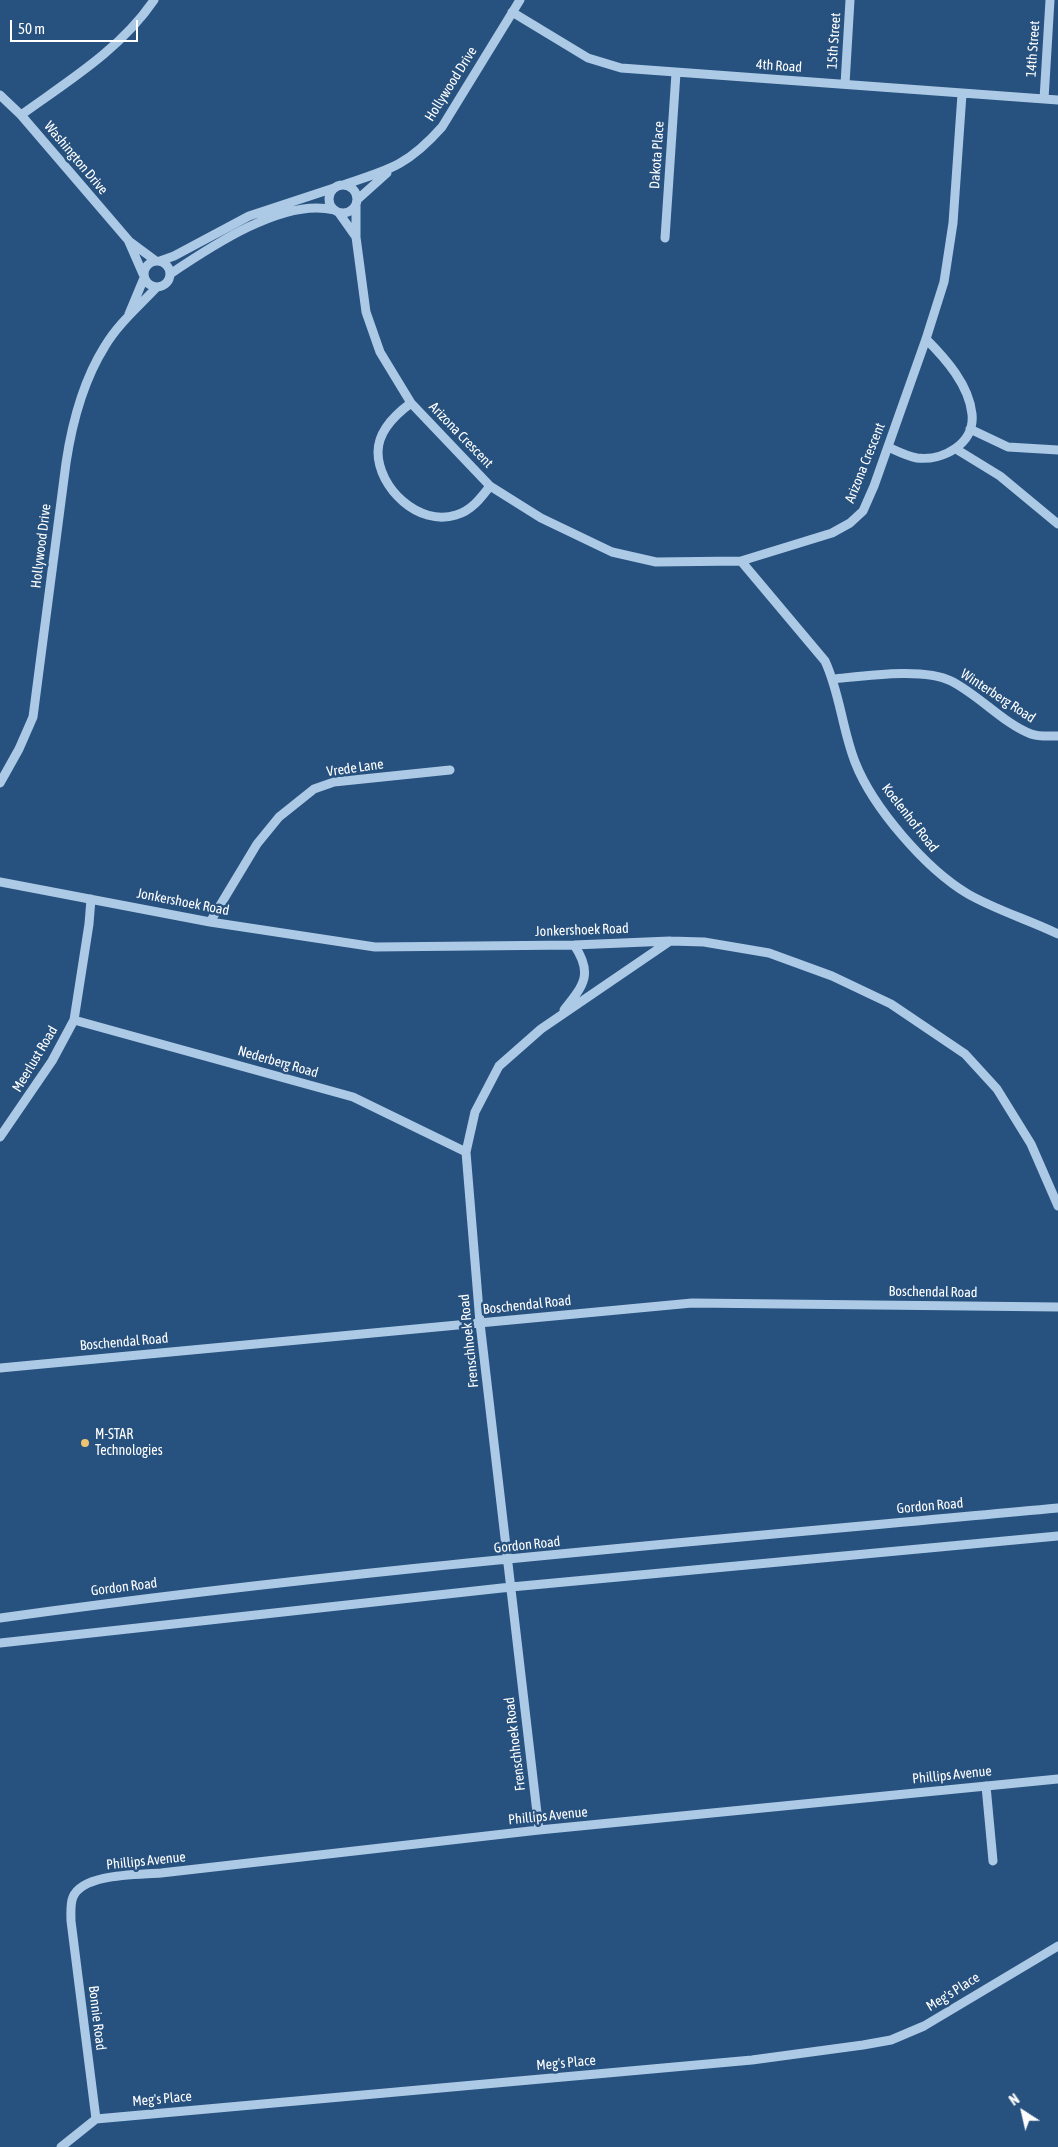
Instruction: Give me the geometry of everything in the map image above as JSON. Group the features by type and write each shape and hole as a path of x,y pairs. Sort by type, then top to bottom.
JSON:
{"street":[{"path":"22,115 122,39 144,15 154,0"},
{"name":"Hollywood Drive","path":"346,184 391,169 410,158 442,126 520,0"},
{"name":"15th Street","path":"845,84 850,0"},
{"name":"14th Street","path":"1044,99 1050,0"},
{"name":"4th Road","path":"512,12 588,58 620,68 1058,100"},
{"name":"Dakota Place","path":"665,238 676,73"},
{"name":"Arizona Crescent","path":"357,202 356,238 366,312 380,352 411,403 490,486 541,518 612,552 656,562 741,561 832,533 850,523 863,511 888,447 944,282 954,223 962,94"},
{"name":"Washington Drive","path":"0,95 22,115 129,241 158,261"},
{"name":"Hollywood Drive","path":"357,202 391,169"},
{"path":"346,184 356,192 357,202 352,211 345,214 315,207 255,224 215,245 170,274 164,285 156,288 148,284 144,276 149,263 174,256 249,216 334,188 346,184"},
{"path":"334,188 329,199 336,211"},
{"name":"Arizona Crescent","path":"336,211 356,238"},
{"name":"Washington Drive","path":"129,241 144,276"},
{"path":"158,261 167,265 170,274"},
{"name":"Hollywood Drive","path":"127,319 144,276"},
{"name":"Hollywood Drive","path":"0,783 19,749 32,717 66,463 74,422 92,371 105,345 156,288"},
{"path":"888,447 917,458 946,454 966,439 970,429 972,416 969,400 942,356 926,339"},
{"name":"Arizona Crescent","path":"411,403 391,420 378,450 381,471 397,496 407,504 440,518 456,516 471,508 490,486"},
{"path":"970,429 1008,447 1058,450"},
{"path":"956,448 1000,476 1058,524"},
{"name":"Koelenhof Road","path":"741,561 825,661 833,679 843,725 856,764 876,800 902,834 935,871 968,894 1058,934"},
{"name":"Winterberg Road","path":"833,679 884,673 933,675 951,681 991,707 1012,724 1032,735 1058,736"},
{"name":"Vrede Lane","path":"210,922 257,844 279,817 314,790 334,782 450,770"},
{"name":"Jonkershoek Road","path":"0,882 210,922 375,947 574,945 670,941 704,942 769,953 801,964 891,1004 965,1054 997,1089 1031,1144 1058,1206"},
{"name":"Meerlust Road","path":"0,1137 52,1061 74,1020 90,924 91,899"},
{"name":"Frenschhoek Road","path":"539,1830 480,1323 466,1152 474,1112 499,1066 527,1041 558,1018 670,941"},
{"path":"558,1018 584,984 583,962 574,945"},
{"name":"Nederberg Road","path":"74,1020 353,1098 466,1152"},
{"name":"Boschendal Road","path":"0,1368 692,1303 1058,1307"},
{"name":"Gordon Road","path":"0,1618 129,1600 509,1560 1058,1508"},
{"path":"0,1643 510,1587 1058,1536"},
{"name":"Phillips Avenue","path":"71,1921 73,1896 86,1884 105,1878 539,1830 1058,1779"},
{"path":"986,1786 993,1861"},
{"name":"Bonnie Road","path":"71,1921 96,2119"},
{"name":"Meg's Place","path":"96,2119 752,2060 891,2040 924,2026 1058,1946"},
{"path":"60,2147 96,2119"}],"place":[{"name":"M-STAR Technologies","path":"85,1443"}]}
